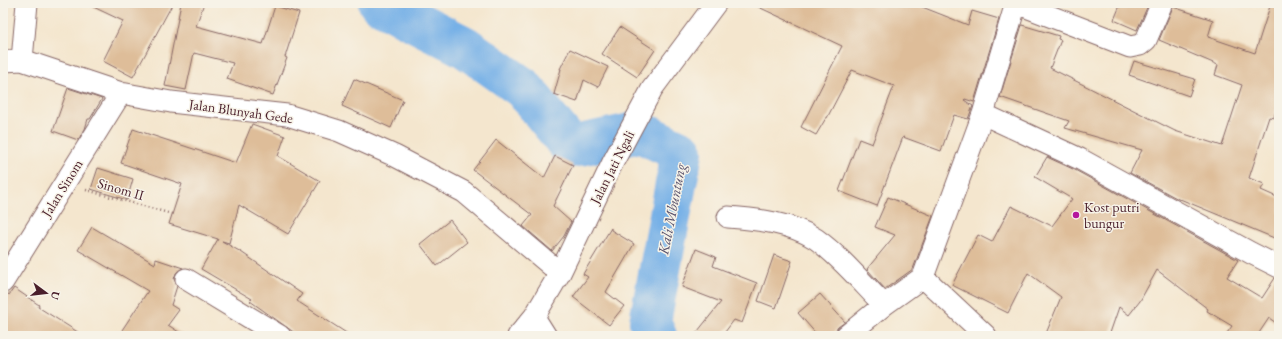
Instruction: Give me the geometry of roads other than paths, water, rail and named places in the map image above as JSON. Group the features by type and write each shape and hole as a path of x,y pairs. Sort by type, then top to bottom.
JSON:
{"street":[{"path":"12,61 27,3"},
{"name":"Jalan Jati Ngali","path":"518,336 534,317 560,273 613,162 652,89 716,3"},
{"path":"846,336 884,305 923,277 983,114 1016,3 1130,47 1140,46 1146,40 1162,3"},
{"name":"Jalan Blunyah Gede","path":"12,61 121,93 171,102 287,116 339,131 395,156 464,192 560,273"},
{"name":"Jalan Sinom","path":"3,282 121,93"},
{"path":"983,114 1080,158 1251,253 1279,266"},
{"path":"728,217 760,220 791,228 815,239 835,255 884,305"},
{"path":"923,277 986,336"},
{"path":"186,279 280,336"},
{"path":"534,317 546,336"}],"waterway":[{"name":"Kali Mbuntung","path":"379,3 465,47 523,88 571,147 640,132 682,152 650,322 656,336"}],"place":[{"name":"Kost putri bungur","path":"1076,215"}]}
